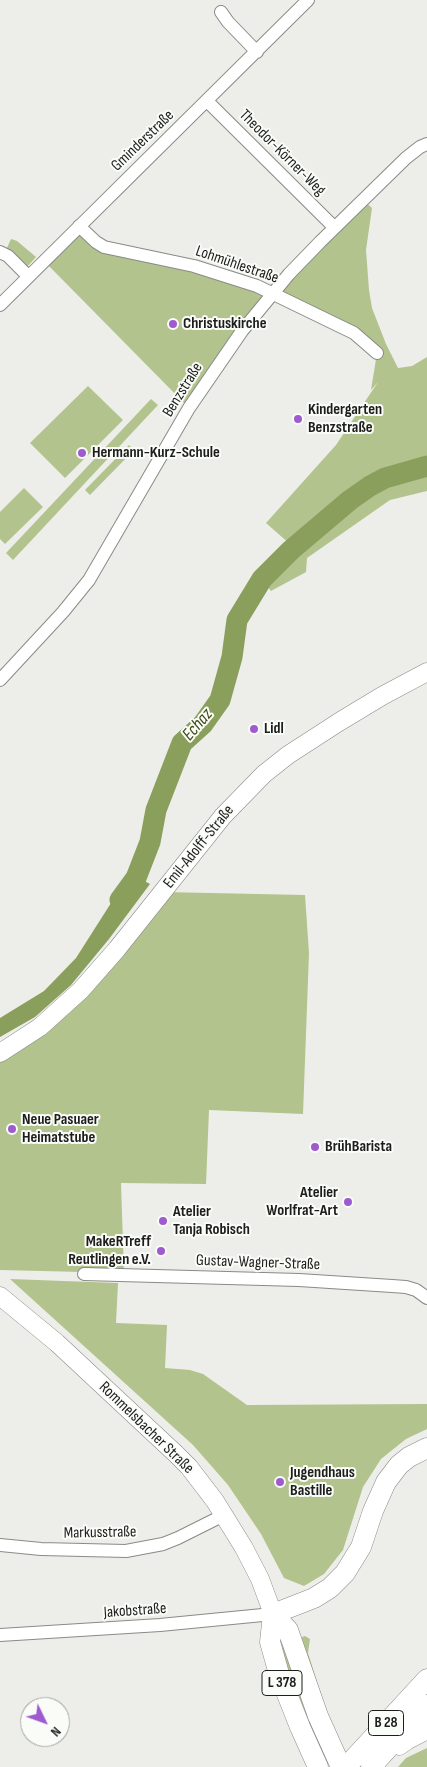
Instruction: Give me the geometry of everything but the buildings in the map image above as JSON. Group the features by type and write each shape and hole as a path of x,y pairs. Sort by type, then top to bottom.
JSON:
{"main road":[{"path":"273,1614 314,1598 330,1588 344,1573 361,1547 381,1490 386,1482 399,1465 409,1457 427,1448"},
{"name":"Rommelsbacher Straße","path":"273,1614 288,1630 310,1696 341,1767"},
{"name":"Rommelsbacher Straße","path":"273,1614 270,1642 279,1674 314,1758"},
{"name":"B 28","path":"346,1767 427,1679"},
{"name":"B 28","path":"372,1767 427,1705"},
{"path":"372,1767 406,1740 427,1729"}],"street":[{"name":"Gminderstraße","path":"0,305 308,0"},
{"path":"222,12 228,22 257,52"},
{"name":"Theodor-Körner-Weg","path":"207,101 334,227"},
{"name":"Benzstraße","path":"1,675 63,612 89,580 189,408 234,342 273,294 334,227 406,158 427,144"},
{"name":"Lohmühlestraße","path":"79,226 104,247 194,266 240,280 273,294 354,333 378,354"},
{"path":"0,252 8,256 28,276"},
{"name":"Emil-Adolff-Straße","path":"0,1053 40,1027 88,983 223,816 264,774 294,751 338,722 426,672"},
{"name":"Gustav-Wagner-Straße","path":"84,1274 299,1280 392,1286 411,1289 427,1298"},
{"name":"Rommelsbacher Straße","path":"0,1296 36,1325 176,1454 203,1484 254,1566 273,1614"},
{"name":"Markusstraße","path":"0,1545 101,1551 133,1550 163,1544 224,1515"},
{"name":"Jakobstraße","path":"0,1635 160,1626 273,1614"}],"shaded area":[{"path":"363,200 372,208 366,250 369,290 372,308 386,344 398,368 412,366 427,357 427,491 390,500 307,558 306,572 271,591 261,578 291,545 266,523 336,445 378,382 371,390 377,353 273,294 189,408 44,261 79,226 96,242 273,293"},
{"path":"11,239 17,241 36,257 26,268 6,250"},
{"path":"88,386 123,420 65,478 30,443"},
{"path":"151,399 158,405 13,560 6,553"},
{"path":"129,445 134,450 90,495 85,490"},
{"path":"24,488 43,507 5,544 0,539 0,512"},
{"path":"135,876 150,884 109,939 71,985 35,1017 0,1037 0,1018 44,991 76,958 118,892 124,893"},
{"path":"163,892 305,895 309,953 303,1114 209,1110 206,1184 121,1183 124,1273 0,1270 0,1053 27,1036"},
{"path":"10,1279 118,1283 116,1323 167,1325 165,1368 190,1370 203,1374 247,1405 427,1404 427,1429 406,1439 381,1459 363,1487 343,1550 324,1574 304,1586 284,1578 261,1534 228,1485 193,1445"},
{"path":"305,1636 310,1639 308,1653 328,1716 302,1643 302,1637"},
{"path":"286,1642 328,1760 317,1744 278,1645"},
{"path":"427,1748 427,1767 398,1767 406,1758"}],"waterway":[{"name":"Echaz","path":"120,900 136,878 150,842 156,810 182,743 203,724 220,700 232,657 237,620 262,579 291,550 350,500 370,486 385,478 427,466"}],"place":[{"name":"Christuskirche","path":"173,324"},
{"name":"Kindergarten Benzstraße","path":"298,419"},
{"name":"Hermann-Kurz-Schule","path":"82,453"},
{"name":"Lidl","path":"254,729"},
{"name":"Neue Pasuaer Heimatstube","path":"12,1129"},
{"name":"BrühBarista","path":"315,1147"},
{"name":"Atelier Worlfrat-Art","path":"348,1202"},
{"name":"Atelier Tanja Robisch","path":"163,1221"},
{"name":"MakeRTreff Reutlingen e.V.","path":"161,1251"},
{"name":"Jugendhaus Bastille","path":"280,1482"}]}
